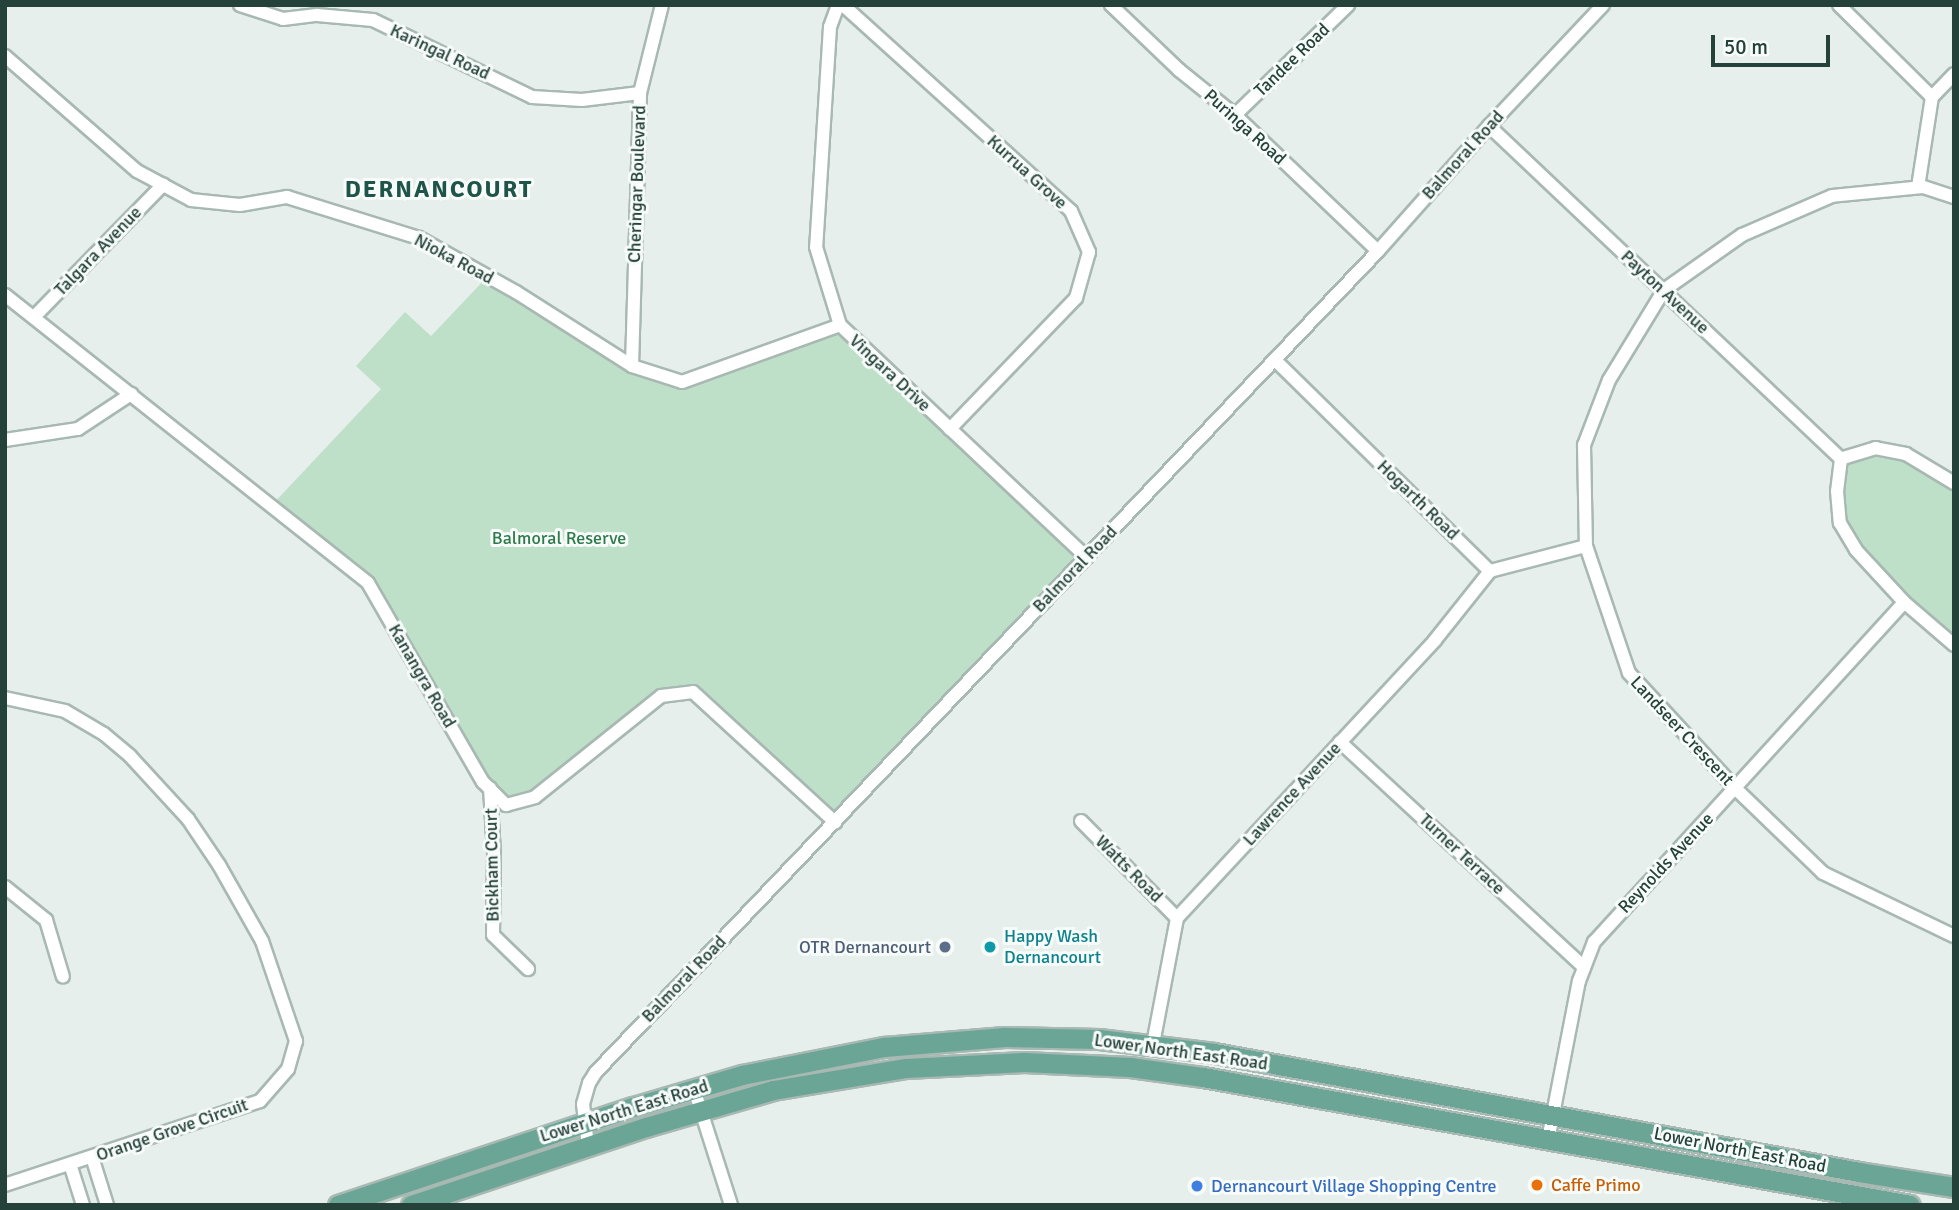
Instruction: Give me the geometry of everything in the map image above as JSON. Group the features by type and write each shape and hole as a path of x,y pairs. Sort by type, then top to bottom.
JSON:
{"main road":[{"name":"Lower North East Road","path":"338,1205 584,1123 694,1089 797,1062 919,1042 1038,1037 1153,1044 1954,1187"},
{"name":"Lower North East Road","path":"411,1205 588,1146 773,1090 871,1072 972,1063 1065,1062 1203,1077 1855,1200 1910,1205"}],"street":[{"name":"Karingal Road","path":"240,5 284,19 317,15 373,20 532,97 582,100 639,93"},
{"path":"284,19 297,5"},
{"name":"Cheringar Boulevard","path":"632,366 639,93 662,5"},
{"name":"Vingara Drive","path":"840,5 830,27 816,247 840,326 1086,557"},
{"name":"Kurrua Grove","path":"840,5 1070,211 1089,252 1076,298 950,429"},
{"name":"Puringa Road","path":"1111,5 1179,70 1235,115 1378,251"},
{"name":"Tandee Road","path":"1235,115 1348,5"},
{"name":"Balmoral Road","path":"588,1146 584,1123 585,1092 596,1072 1378,251 1489,126 1603,5"},
{"path":"1839,5 1933,97"},
{"name":"Nioka Road","path":"5,56 137,171 191,200 240,205 288,197 419,238 516,292 632,366 682,383 840,326"},
{"path":"1917,187 1933,97 1954,74"},
{"name":"Payton Avenue","path":"1489,126 1841,459"},
{"name":"Talgara Avenue","path":"34,317 163,185"},
{"name":"Landseer Crescent","path":"1954,197 1917,187 1832,196 1742,234 1664,290 1609,380 1584,445 1586,546 1629,673 1735,788 1823,873 1954,936"},
{"name":"Kanangra Road","path":"5,295 368,583 490,788"},
{"name":"Hogarth Road","path":"1275,360 1490,571"},
{"path":"5,440 78,429 131,394"},
{"path":"1954,483 1906,454 1875,448 1841,459 1837,491 1840,523 1856,550 1904,602 1954,645"},
{"path":"1490,571 1586,546"},
{"name":"Lawrence Avenue","path":"1177,918 1435,640 1490,571"},
{"name":"Reynolds Avenue","path":"1548,1140 1584,967 1594,942 1904,602"},
{"path":"490,788 506,805 536,797 661,696 693,692 835,822"},
{"name":"Orange Grove Circuit","path":"5,698 65,711 104,734 130,756 188,818 219,865 262,941 296,1041 288,1069 260,1101 5,1185"},
{"name":"Turner Terrace","path":"1340,742 1584,967"},
{"name":"Bickham Court","path":"490,788 494,854 493,935 528,969"},
{"name":"Watts Road","path":"1081,821 1177,918"},
{"path":"5,887 46,920 62,977"},
{"path":"1153,1044 1177,918"},
{"path":"694,1089 731,1205"},
{"path":"92,1157 107,1205"},
{"path":"70,1164 83,1205"},
{"path":"1855,1200 1859,1172"}],"green space":[{"name":"Balmoral Reserve","path":"488,276 632,366 682,382 840,325 1086,557 835,822 693,692 660,697 535,797 506,805 483,782 368,583 271,506 381,389 356,366 405,312 431,336"},
{"path":"1876,448 1906,454 1954,483 1954,645 1904,602 1840,523 1841,459"}],"place":[{"name":"OTR Dernancourt","path":"945,947"},
{"name":"Happy Wash Dernancourt","path":"990,947"},
{"name":"Caffe Primo","path":"1537,1185"},
{"name":"Dernancourt Village Shopping Centre","path":"1197,1186"}],"district":[{"name":"DERNANCOURT","path":"439,190"}]}
